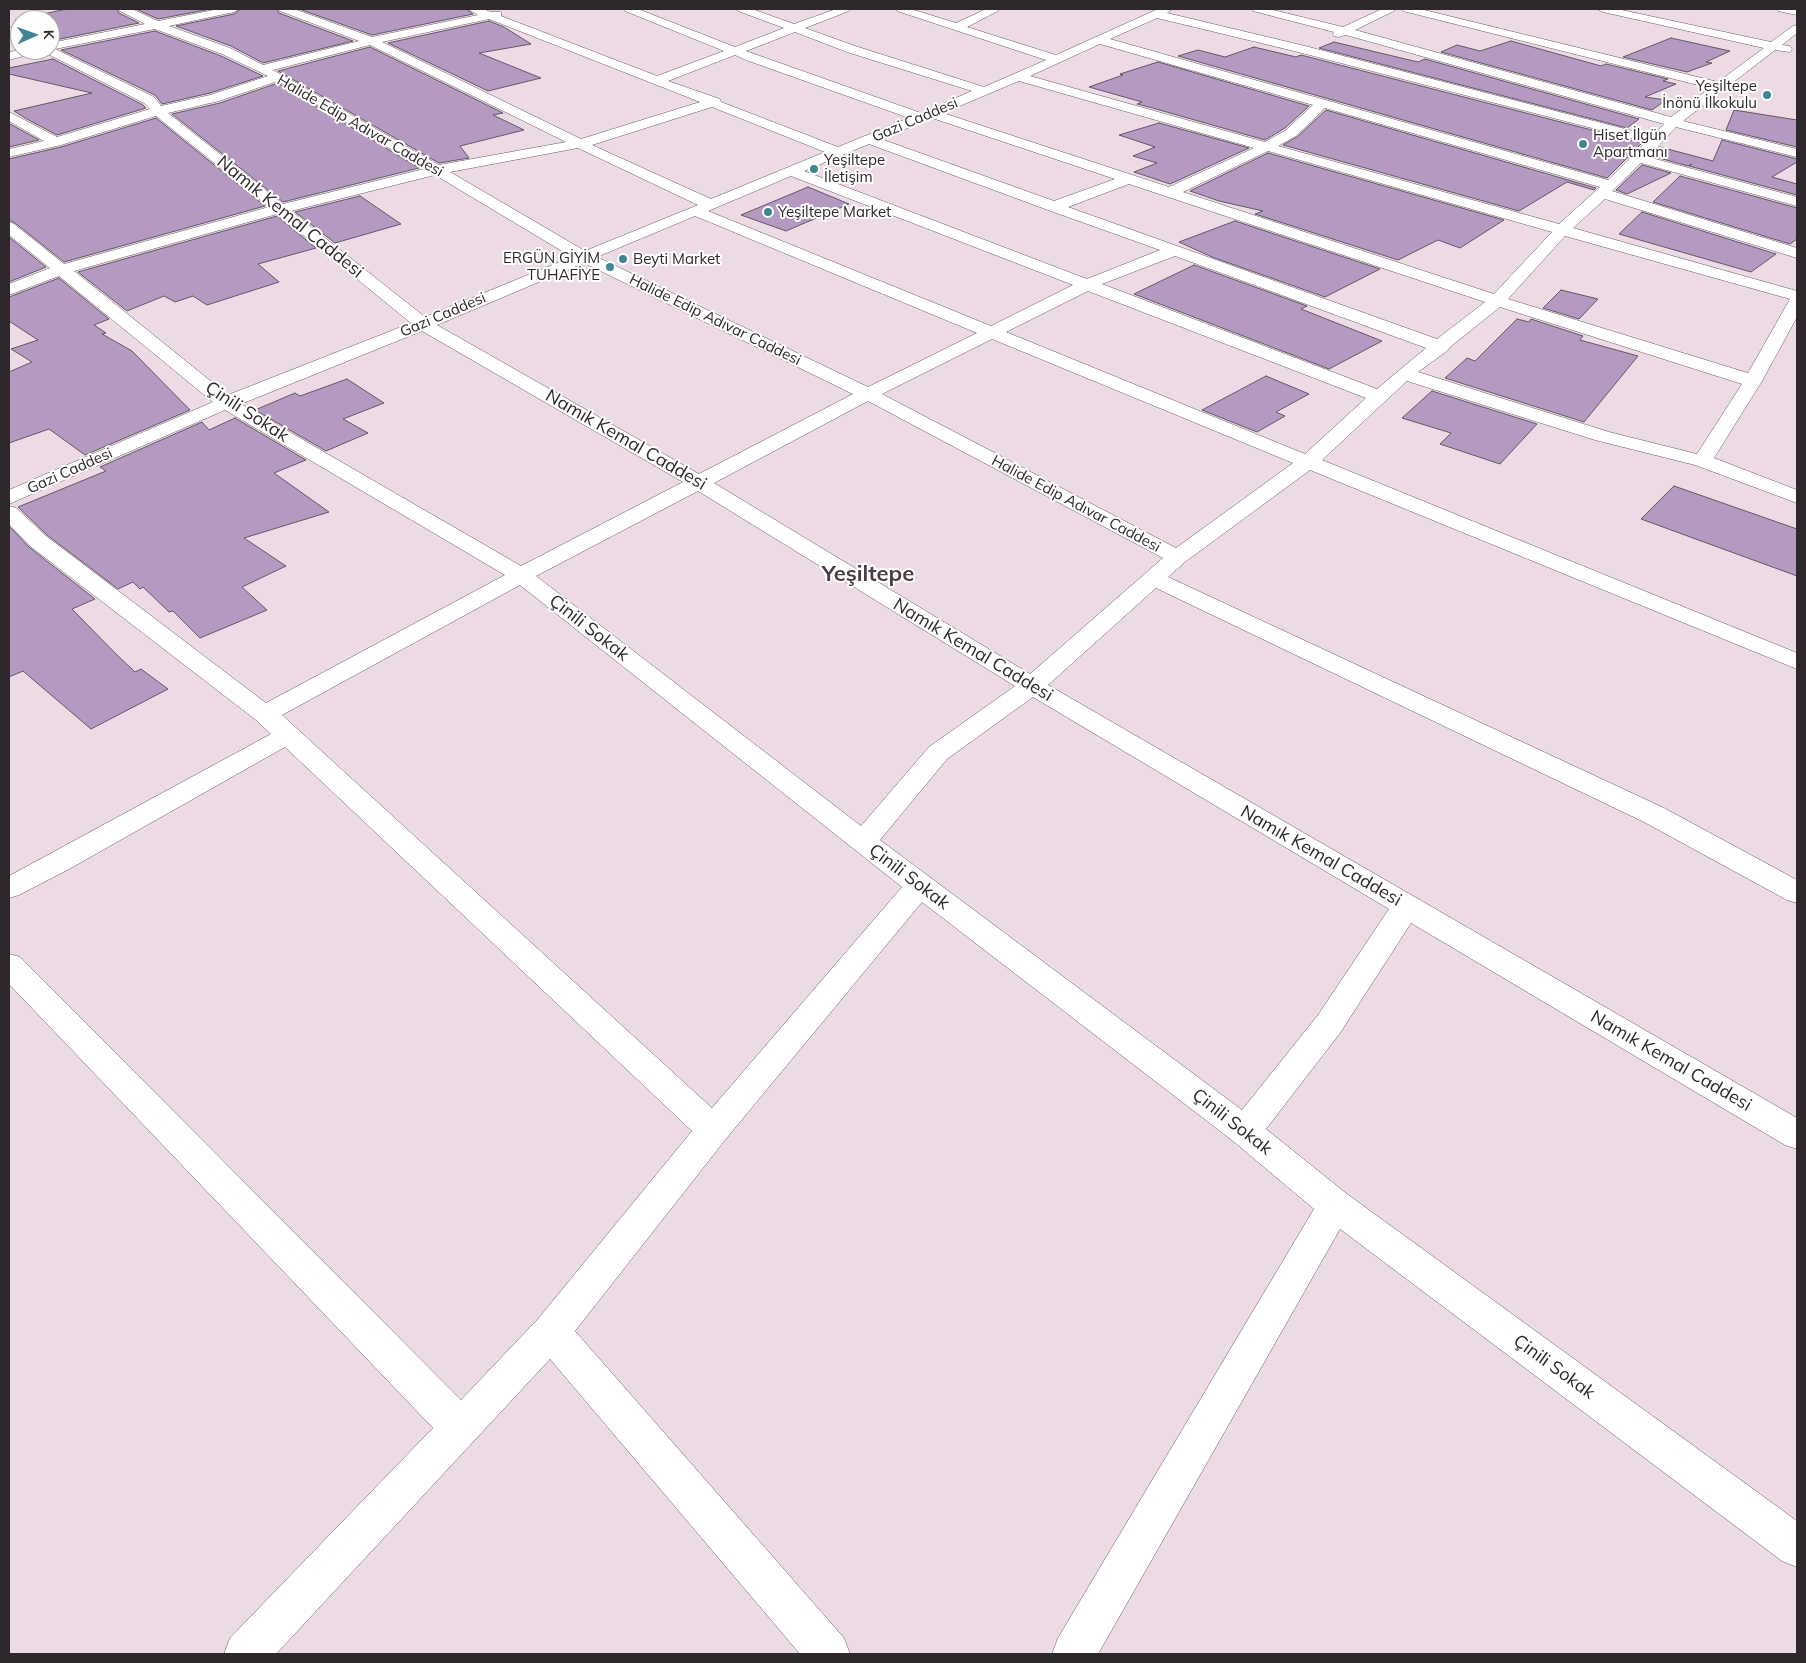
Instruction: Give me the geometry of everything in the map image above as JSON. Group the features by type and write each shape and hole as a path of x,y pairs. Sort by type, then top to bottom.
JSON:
{"street":[{"name":"Halide Edip Adıvar Caddesi","path":"124,9 156,25 226,51 279,77 582,256 868,394 1177,556"},
{"path":"60,45 234,9"},
{"path":"284,9 371,42 580,144 703,208 992,332 1797,662"},
{"path":"474,9 659,80 838,152"},
{"path":"629,9 736,51 926,115 1170,192 1497,301 1753,381"},
{"path":"742,9 851,49 984,91"},
{"path":"659,80 793,27 845,9"},
{"path":"901,9 1056,59"},
{"path":"957,27 994,9"},
{"path":"1257,9 1345,31 1673,122 1797,153"},
{"path":"1302,49 1390,9"},
{"path":"1407,9 1720,86"},
{"path":"1603,9 1797,52"},
{"path":"1782,9 1797,12"},
{"path":"261,69 509,11"},
{"path":"1162,11 1656,141"},
{"name":"Gazi Caddesi","path":"9,498 226,403 423,324 582,256 703,208 1018,77 1162,11"},
{"path":"863,842 938,753 1032,686 1177,556 1308,462 1404,374 1441,347 1497,301 1562,230 1625,172 1636,158 1656,141 1673,122 1797,28"},
{"path":"1099,40 1606,189 1797,253"},
{"name":"Namık Kemal Caddesi","path":"60,56 149,100 158,111 423,324 698,482 1032,686 1797,1135"},
{"path":"9,153 56,142 158,111 214,98 279,77"},
{"path":"1018,77 1797,296"},
{"path":"9,290 60,270 280,209 437,170 580,144 715,102"},
{"path":"1170,192 1266,147 1291,133 1322,104"},
{"path":"9,116 56,142"},
{"path":"868,139 1441,347"},
{"path":"1636,158 1797,202"},
{"path":"791,171 1380,397"},
{"path":"1053,207 1128,179"},
{"name":"Çinili Sokak","path":"9,228 226,403 521,575 863,842 1244,1131 1335,1205 1797,1546"},
{"path":"265,714 521,575 868,394 1088,284 1175,250"},
{"path":"1702,461 1753,381 1797,302"},
{"path":"1404,374 1602,436 1702,461 1797,497"},
{"path":"9,512 38,541 265,714 288,734 713,1130"},
{"path":"1153,578 1654,815 1797,893"},
{"path":"9,888 288,734"},
{"path":"246,1654 551,1332 713,1130 920,885"},
{"path":"1244,1131 1329,1024 1407,906"},
{"path":"9,965 461,1428"},
{"path":"1074,1654 1335,1205"},
{"path":"551,1332 828,1654"}],"building":[{"path":"117,9 119,13 139,23 60,39 60,10"},
{"path":"136,9 211,9 158,19"},
{"path":"241,9 277,9 279,13 353,41 263,63 231,46 176,26 234,14"},
{"path":"299,9 466,9 473,14 372,35"},
{"path":"489,21 504,27 531,44 479,53 541,78 488,91 388,43"},
{"path":"155,31 221,56 263,76 210,93 162,104 155,95 61,50"},
{"path":"1671,38 1730,51 1706,62 1712,63 1687,72 1623,57"},
{"path":"1511,41 1601,66 1606,64 1668,79 1663,81 1676,84 1645,97 1666,100 1652,110 1441,52 1457,45 1480,51"},
{"path":"1334,42 1418,62 1425,59 1639,119 1627,128 1319,48"},
{"path":"370,47 503,113 493,115 524,130 460,146 469,158 439,163 278,71"},
{"path":"1254,47 1296,57 1301,55 1642,143 1607,178 1178,56 1198,50 1225,57"},
{"path":"55,60 146,108 57,135 14,111 92,93 9,74 9,68"},
{"path":"1158,62 1309,106 1285,128 1265,140 1137,104 1142,102 1089,87 1123,75 1120,74"},
{"path":"278,83 419,168 283,202 172,114 220,103"},
{"path":"1326,110 1596,188 1594,190 1567,182 1519,211 1283,145 1297,137"},
{"path":"1734,110 1797,120 1797,147 1726,130"},
{"path":"156,118 265,206 64,262 9,220 9,159 61,147"},
{"path":"1159,123 1249,148 1170,184 1134,172 1157,163 1133,156 1155,147 1119,135"},
{"path":"10,124 39,140 9,147"},
{"path":"1722,140 1797,159 1797,162 1772,177 1797,184 1797,195 1689,166 1692,164 1688,166 1652,156 1660,147 1713,161"},
{"path":"1268,153 1504,220 1460,248 1438,240 1398,260 1255,214 1263,211 1219,201 1190,191"},
{"path":"1642,165 1671,173 1627,194 1616,190"},
{"path":"1680,176 1797,208 1797,239 1790,244 1653,202"},
{"path":"808,187 849,204 786,231 741,215"},
{"path":"360,196 401,224 335,243 295,212"},
{"path":"1642,212 1776,254 1751,272 1619,234"},
{"path":"277,216 316,248 258,264 279,282 207,305 193,296 175,302 164,296 127,311 78,272"},
{"path":"1235,221 1380,269 1325,297 1212,257 1179,242"},
{"path":"9,237 46,267 9,282"},
{"path":"1194,265 1307,306 1301,309 1382,341 1329,369 1134,294"},
{"path":"59,278 109,319 94,325 106,333 102,334 132,351 190,410 85,455 49,429 9,443 9,372 32,362 11,349 38,340 9,321 9,297"},
{"path":"1561,290 1598,299 1579,319 1543,308"},
{"path":"1517,319 1529,322 1531,319 1583,336 1580,340 1638,356 1584,422 1445,378 1467,358 1475,361"},
{"path":"1266,376 1309,394 1276,412 1285,416 1257,432 1202,410"},
{"path":"347,379 384,403 343,419 368,433 326,451 255,410 295,393 300,396"},
{"path":"1432,391 1537,424 1500,464 1440,444 1451,433 1402,418"},
{"path":"235,418 306,460 274,473 329,512 244,538 286,566 242,587 267,610 200,638 173,611 169,612 143,587 140,589 133,582 118,589 47,535 18,507 106,471 100,467 202,422 209,430"},
{"path":"1674,486 1797,529 1797,576 1641,519"},
{"path":"9,526 29,547 95,599 72,609 135,672 141,669 168,689 91,729 23,671 9,677"}],"place":[{"name":"Yeşiltepe İnönü İlkokulu","path":"1767,95"},
{"name":"Hiset İlgün Apartmanı","path":"1583,144"},
{"name":"Yeşiltepe İletişim","path":"814,169"},
{"name":"Yeşiltepe Market","path":"768,212"},
{"name":"Beyti Market","path":"623,259"},
{"name":"ERGÜN GİYİM TUHAFİYE","path":"610,267"}],"district":[{"name":"Yeşiltepe","path":"868,574"}]}
